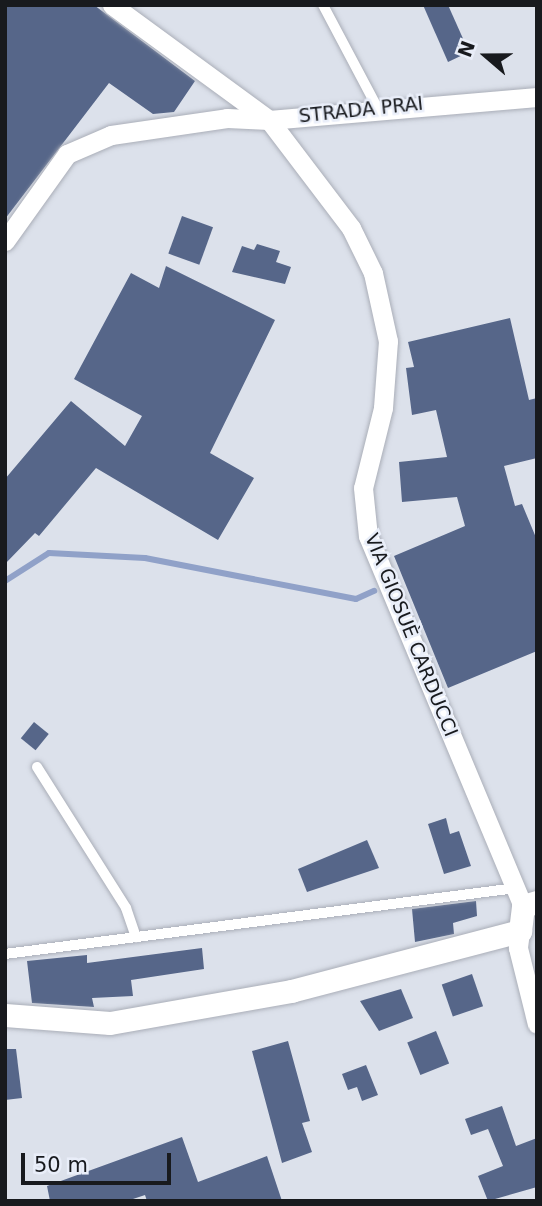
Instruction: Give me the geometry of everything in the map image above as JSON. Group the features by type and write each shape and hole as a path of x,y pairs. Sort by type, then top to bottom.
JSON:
{"street":[{"name":"VIA GIOSUÈ CARDUCCI","path":"111,5 269,120 351,228 373,273 388,341 383,408 363,488 368,536 525,899"},
{"name":"STRADA PRAI","path":"5,241 67,153 84,142 227,118 269,120 377,107 537,97"},
{"path":"525,899 518,948 537,1024"},
{"path":"5,1015 110,1023 156,1016 291,991 520,931"}],"lane":[{"path":"323,5 377,107"},
{"path":"37,767 126,908 136,937"},
{"path":"5,954 136,937 525,899"}],"building":[{"path":"5,5 94,5 195,81 174,112 153,114 109,83 5,219"},
{"path":"423,5 448,5 469,52 448,62"},
{"path":"182,216 213,227 199,265 168,254"},
{"path":"257,244 280,251 276,262 291,267 285,284 232,272 242,246 254,250"},
{"path":"166,266 275,320 210,453 254,478 218,540 96,468 39,536 35,533 5,564 5,479 71,401 125,446 142,416 74,379 131,273 159,288"},
{"path":"510,318 529,400 537,398 537,458 504,466 515,506 522,504 537,540 537,651 448,688 394,556 465,526 457,497 402,502 399,462 447,457 436,410 412,415 406,368 414,367 408,342"},
{"path":"34,722 49,734 36,750 21,738"},
{"path":"446,818 450,834 459,831 471,866 444,874 428,824"},
{"path":"367,840 379,868 307,892 298,869"},
{"path":"476,901 477,916 453,923 454,934 415,942 412,909"},
{"path":"202,948 204,969 131,980 133,996 92,998 94,1007 32,1003 27,961 87,955 87,963"},
{"path":"472,974 483,1006 453,1017 442,984"},
{"path":"401,989 413,1018 379,1031 360,1001"},
{"path":"436,1031 449,1063 420,1075 407,1043"},
{"path":"288,1041 310,1121 302,1123 312,1152 282,1163 252,1051"},
{"path":"5,1049 16,1049 22,1098 5,1100"},
{"path":"366,1065 378,1095 362,1101 357,1087 348,1090 342,1074"},
{"path":"502,1106 516,1146 537,1138 537,1187 488,1201 478,1176 503,1166 488,1129 471,1135 465,1119"},
{"path":"182,1137 198,1182 267,1156 282,1201 147,1201 145,1195 127,1201 50,1201 47,1186"}],"waterway":[{"path":"5,581 49,553 145,558 356,599 374,591"}]}
